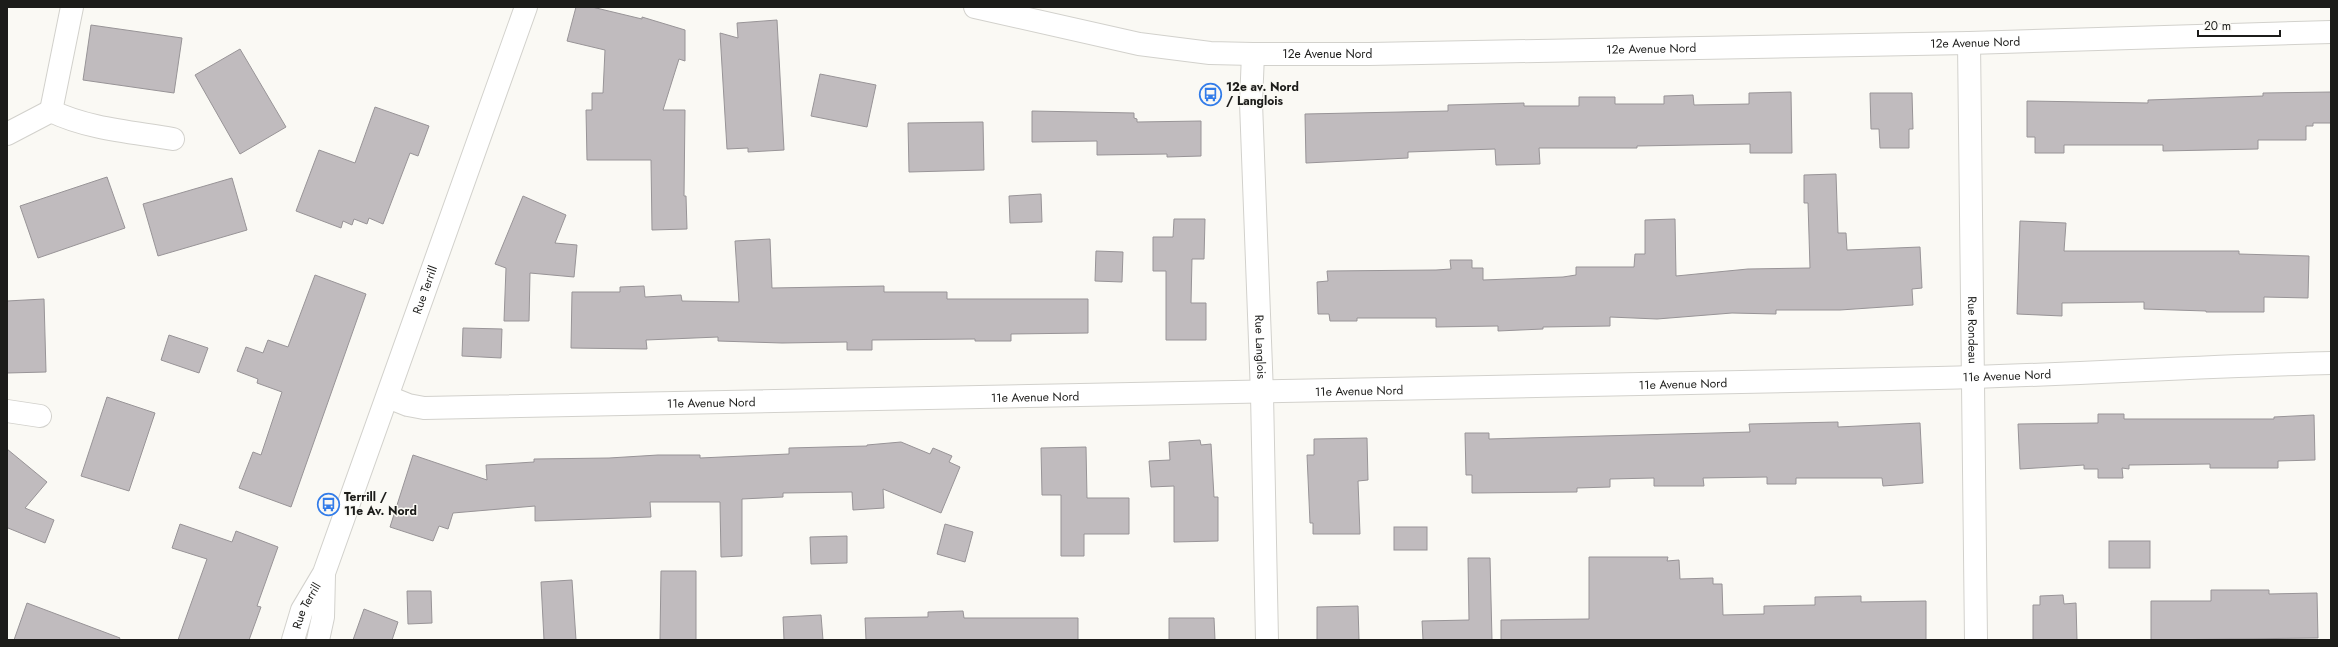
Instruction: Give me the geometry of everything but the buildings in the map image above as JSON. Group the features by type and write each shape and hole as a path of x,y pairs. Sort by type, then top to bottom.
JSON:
{"street":[{"path":"51,111 72,7"},
{"name":"Rue Terrill","path":"293,640 302,610 324,574 526,7"},
{"name":"12e Avenue Nord","path":"975,7 1140,44 1210,53 1253,54 1369,54 1970,43 2331,32"},
{"name":"Rue Rondeau","path":"1970,43 1976,640"},
{"name":"Rue Langlois","path":"1253,54 1250,93 1262,394 1267,640"},
{"path":"7,134 51,111"},
{"path":"51,111 64,118 88,124 174,139"},
{"name":"11e Avenue Nord","path":"388,397 408,405 424,408 1262,394 1973,377 2211,366 2331,363"},
{"path":"7,411 40,416"},
{"name":"Rue Terrill","path":"318,640 323,617 324,574"}],"place":[{"name":"12e av. Nord / Langlois","path":"1211,94"},
{"name":"Terrill / 11e Av. Nord","path":"328,504"}]}
